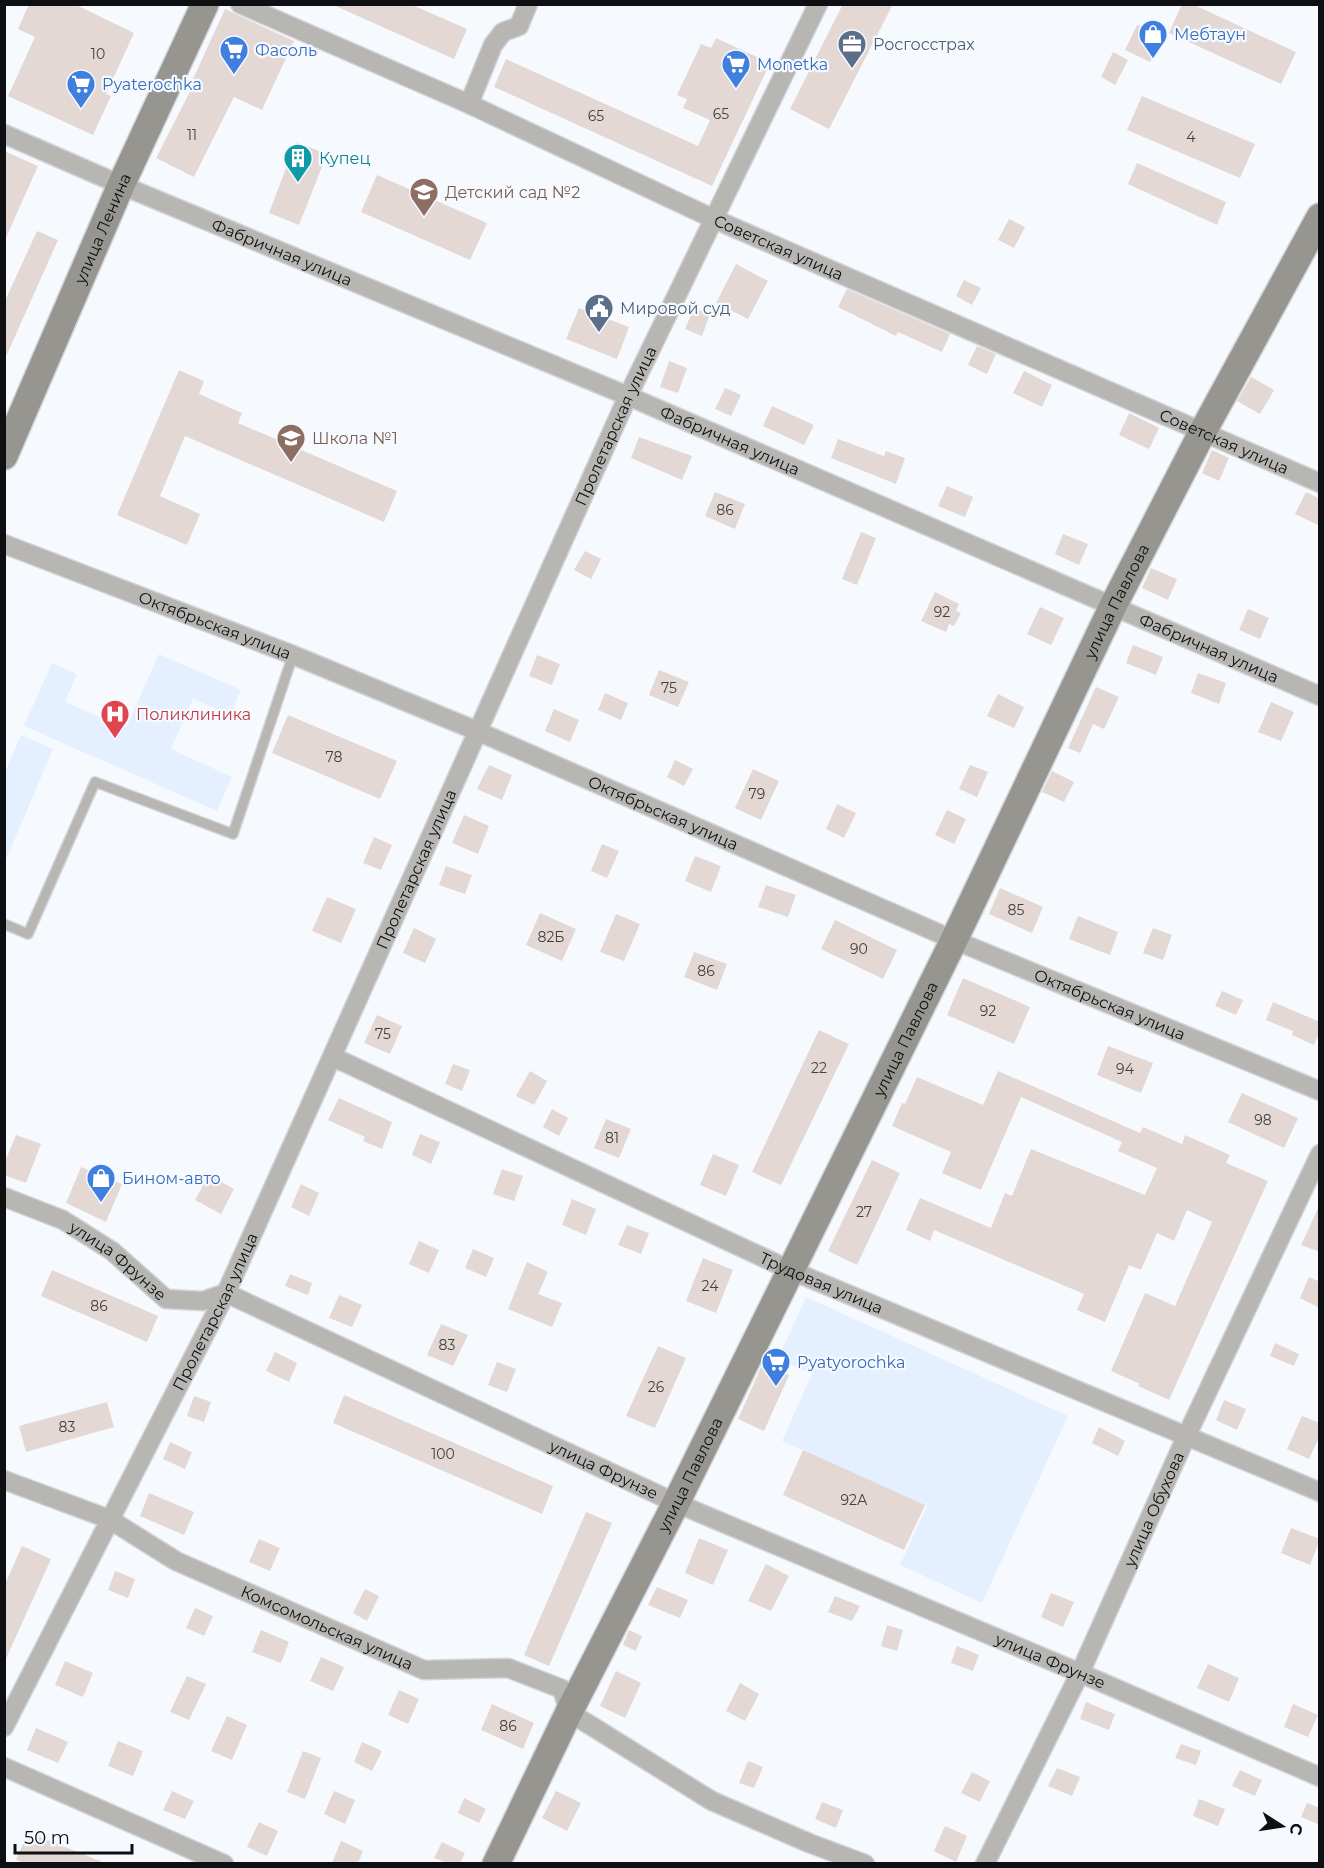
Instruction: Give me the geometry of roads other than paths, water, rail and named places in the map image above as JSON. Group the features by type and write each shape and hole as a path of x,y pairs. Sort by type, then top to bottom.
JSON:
{"street":[{"name":"улица Ленина","path":"4,456 122,185 205,4"},
{"name":"Советская улица","path":"240,4 469,104 714,219 1320,483"},
{"path":"469,104 493,45 503,32 519,26 528,4"},
{"name":"Пролетарская улица","path":"4,1727 226,1293 628,396 818,4"},
{"name":"Фабричная улица","path":"4,134 628,396 1320,696"},
{"name":"улица Павлова","path":"496,1863 954,940 1113,606 1202,433 1320,217"},
{"name":"Октябрьская улица","path":"4,544 293,655 477,731 954,940 1320,1091"},
{"name":"Трудовая улица","path":"333,1057 790,1270 1320,1492"},
{"name":"улица Обухова","path":"985,1863 1080,1673 1186,1437 1320,1154"},
{"name":"улица Фрунзе","path":"4,1197 63,1220 112,1251 166,1299 202,1301 226,1293 676,1503 1320,1777"},
{"name":"Комсомольская улица","path":"4,1480 109,1519 176,1561 424,1670 507,1668 562,1689 569,1712"},
{"path":"569,1712 712,1801 809,1843 865,1863"},
{"path":"4,1767 224,1863"}],"lane":[{"path":"4,924 28,934 95,782 233,834 293,655"}],"place":[{"name":"Мебтаун","path":"1153,60"},
{"name":"Росгосстрах","path":"852,70"},
{"name":"Фасоль","path":"234,76"},
{"name":"Monetka","path":"736,90"},
{"name":"Pyaterochka","path":"81,110"},
{"name":"Купец","path":"298,184"},
{"name":"Детский сад №2","path":"424,218"},
{"name":"Мировой суд","path":"599,334"},
{"name":"Школа №1","path":"291,464"},
{"name":"Поликлиника","path":"115,740"},
{"name":"Бином-авто","path":"101,1204"},
{"name":"Pyatyorochka","path":"776,1388"}]}
